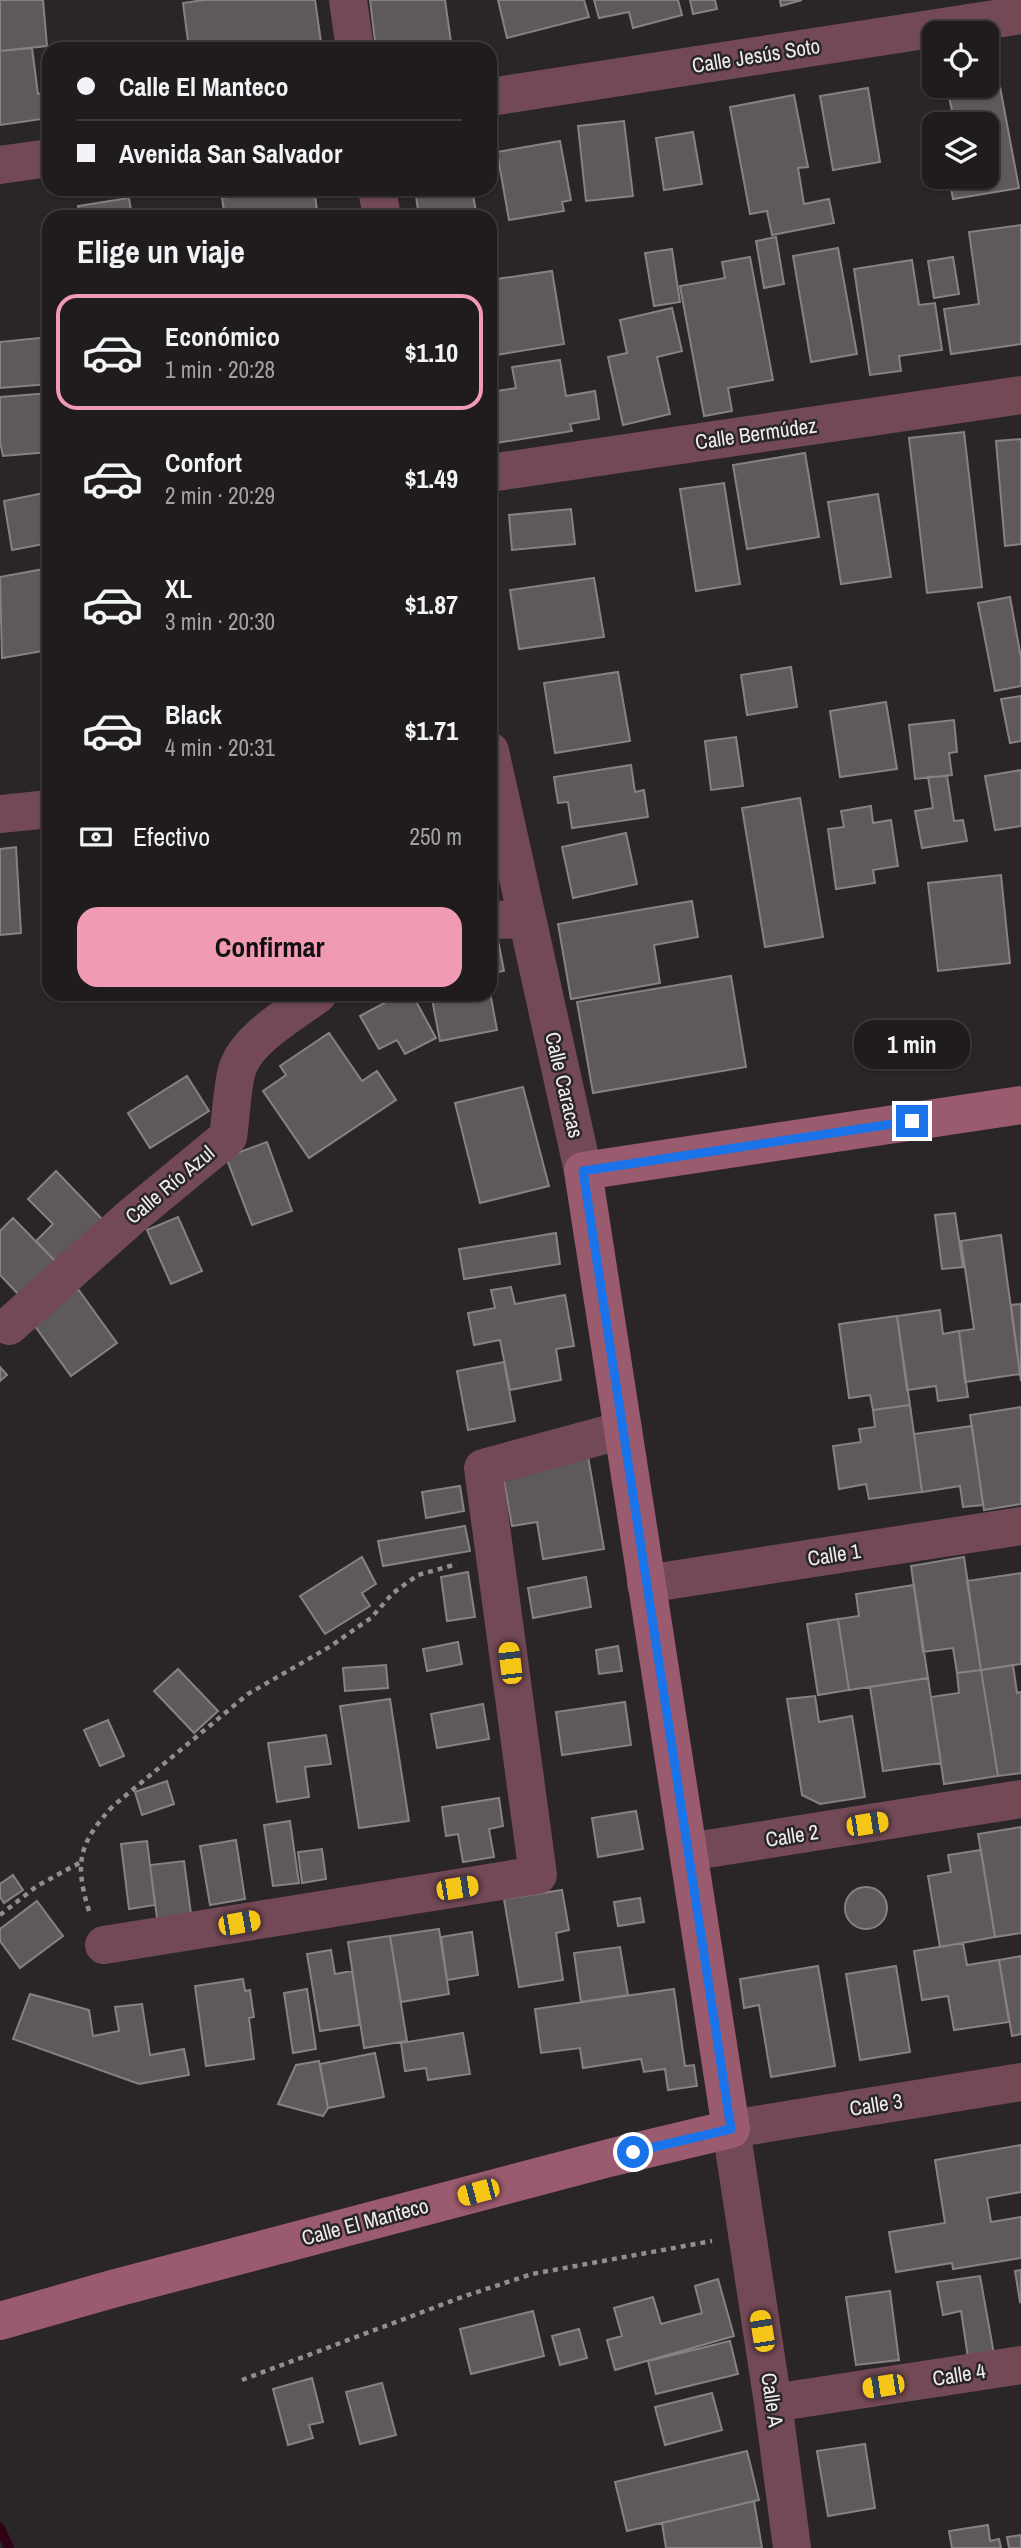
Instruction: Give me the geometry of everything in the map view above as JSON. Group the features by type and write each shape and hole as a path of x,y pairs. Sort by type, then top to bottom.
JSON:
{"street":[{"path":"348,0 354,42"},
{"name":"Calle Jesús Soto","path":"497,96 1021,15"},
{"path":"0,165 42,160"},
{"name":"Calle Bermúdez","path":"497,472 1021,395"},
{"path":"0,814 42,810"},
{"name":"Calle Caracas","path":"497,813 509,919 583,1171 731,2129"},
{"name":"Calle Río Azul","path":"9,1326 131,1217 228,1137 237,1069 246,1052 267,1031 308,1001"},
{"path":"583,1171 1021,1105"},
{"path":"104,1945 538,1875 483,1468 623,1430"},
{"name":"Calle 1","path":"646,1584 1021,1526"},
{"name":"Calle 2","path":"688,1852 1021,1799"},
{"name":"Calle 3","path":"731,2129 1021,2082"},
{"name":"Calle A","path":"731,2129 792,2548"},
{"name":"Calle El Manteco","path":"0,2321 609,2158 731,2129"},
{"name":"Calle 4","path":"773,2403 1021,2365"}],"path":[{"path":"104,1945 85,1898 81,1862 85,1842 94,1827 113,1806 248,1694 331,1646 371,1618 393,1593 418,1575 442,1567 496,1557"},
{"path":"0,1915 37,1886 81,1862"},
{"path":"242,2380 452,2301 532,2274 747,2235"}],"building":[{"path":"0,0 43,0 47,42 42,42 42,47 0,51"},
{"path":"204,0 315,0 321,42 188,42 183,3"},
{"path":"370,0 445,0 451,42 375,42"},
{"path":"498,0 584,0 589,17 507,38"},
{"path":"594,0 678,0 682,15 633,28 629,12 599,18"},
{"path":"690,0 715,0 717,9 693,14"},
{"path":"780,0 802,0 781,6"},
{"path":"32,48 38,94 42,94 42,119 0,125 0,51"},
{"path":"999,87 1019,188 953,199 951,189 999,189 999,112 952,112 949,98 999,98"},
{"path":"868,88 880,162 833,170 820,96"},
{"path":"794,95 808,167 798,168 804,204 829,199 834,223 772,235 767,211 750,214 730,107"},
{"path":"624,121 633,196 586,201 578,126"},
{"path":"693,132 702,184 664,190 656,138"},
{"path":"560,141 571,200 562,202 564,211 509,220 497,152"},
{"path":"315,196 317,210 224,210 222,198"},
{"path":"416,196 473,196 476,210 418,210"},
{"path":"129,198 131,210 79,210 78,206"},
{"path":"1021,225 1021,344 951,354 944,309 979,304 969,232"},
{"path":"776,237 784,284 764,288 756,241"},
{"path":"838,248 857,354 811,362 793,256"},
{"path":"672,249 680,302 654,306 645,253"},
{"path":"750,257 773,380 728,388 732,411 704,416 680,286 725,278 722,262"},
{"path":"953,257 959,294 934,298 928,261"},
{"path":"912,260 919,305 935,303 942,350 899,356 901,371 870,375 854,269"},
{"path":"552,271 564,344 497,355 497,279"},
{"path":"672,308 682,351 657,357 670,414 623,425 608,357 627,353 620,320"},
{"path":"42,338 42,385 0,388 0,342"},
{"path":"560,360 566,396 595,391 599,419 570,424 572,431 497,443 497,391 516,388 512,367"},
{"path":"42,394 42,453 3,456 0,442 0,397"},
{"path":"964,432 982,587 927,593 909,438"},
{"path":"1021,439 1021,544 1005,546 996,441"},
{"path":"805,453 819,537 747,549 733,465"},
{"path":"724,483 740,584 696,591 680,489"},
{"path":"42,493 42,544 12,550 4,501"},
{"path":"878,494 891,577 841,584 828,502"},
{"path":"571,509 575,544 512,550 509,515"},
{"path":"42,569 42,651 2,658 0,577"},
{"path":"594,578 604,637 519,649 510,590"},
{"path":"1010,597 1021,658 1021,686 995,691 978,603"},
{"path":"791,667 797,707 747,715 741,675"},
{"path":"618,672 630,741 555,753 544,683"},
{"path":"1021,696 1021,741 1010,743 1001,699"},
{"path":"886,702 897,769 840,777 830,711"},
{"path":"954,720 957,752 949,753 952,775 915,779 909,725"},
{"path":"736,737 743,786 711,790 705,741"},
{"path":"631,765 635,792 644,790 648,817 572,828 568,802 558,803 554,777"},
{"path":"1021,770 1021,826 995,830 985,776"},
{"path":"947,776 954,821 963,820 967,841 922,848 915,811 933,808 928,777"},
{"path":"800,798 823,937 765,947 742,808"},
{"path":"871,806 873,823 891,820 898,866 873,870 875,883 836,889 828,829 844,827 841,811"},
{"path":"626,833 637,884 573,898 562,847"},
{"path":"16,847 21,933 0,935 0,849"},
{"path":"1001,875 1010,963 938,971 928,883"},
{"path":"692,901 698,937 654,945 660,983 571,999 558,924"},
{"path":"497,940 504,971 497,972"},
{"path":"731,976 746,1067 593,1093 577,1002"},
{"path":"388,1001 416,1001 436,1038 405,1054 397,1040 379,1049 360,1016"},
{"path":"432,1001 492,1001 497,1030 440,1041"},
{"path":"329,1033 362,1081 377,1071 396,1100 309,1158 263,1091 286,1075 280,1066"},
{"path":"187,1076 209,1111 150,1148 128,1113"},
{"path":"523,1087 549,1186 480,1203 455,1103"},
{"path":"267,1142 292,1211 252,1225 226,1157"},
{"path":"56,1171 102,1219 57,1263 36,1241 53,1224 28,1199"},
{"path":"955,1213 963,1267 942,1269 935,1215"},
{"path":"178,1217 202,1271 171,1284 147,1230"},
{"path":"13,1218 57,1263 21,1297 0,1275 0,1231"},
{"path":"556,1233 560,1264 464,1279 459,1249"},
{"path":"1001,1235 1020,1374 965,1382 959,1331 974,1329 961,1241"},
{"path":"511,1287 515,1304 565,1295 574,1346 556,1349 561,1380 510,1390 500,1340 474,1345 468,1313 495,1308 491,1290"},
{"path":"78,1289 117,1343 71,1376 32,1322"},
{"path":"1021,1304 1021,1381 1011,1305"},
{"path":"940,1310 943,1334 959,1331 968,1397 938,1401 936,1386 907,1390 897,1316"},
{"path":"897,1316 910,1405 873,1410 870,1395 849,1398 839,1324"},
{"path":"504,1362 515,1421 468,1430 457,1371"},
{"path":"0,1367 7,1375 0,1381"},
{"path":"910,1405 922,1492 869,1499 866,1484 839,1489 833,1446 861,1442 859,1429 875,1427 873,1410"},
{"path":"1021,1407 1021,1504 984,1510 970,1415"},
{"path":"972,1426 983,1505 963,1507 960,1486 922,1492 914,1434"},
{"path":"588,1456 604,1549 543,1559 537,1522 512,1526 502,1470"},
{"path":"460,1486 464,1511 426,1518 422,1492"},
{"path":"465,1526 470,1551 383,1566 378,1541"},
{"path":"362,1557 376,1584 362,1593 370,1606 325,1634 300,1596"},
{"path":"964,1557 981,1670 957,1673 953,1648 923,1652 911,1566"},
{"path":"468,1572 475,1617 447,1621 441,1577"},
{"path":"1021,1573 1021,1664 981,1670 967,1581"},
{"path":"586,1577 591,1607 533,1618 528,1588"},
{"path":"914,1585 928,1678 849,1690 838,1619 859,1616 856,1594"},
{"path":"838,1619 849,1690 818,1695 807,1624"},
{"path":"458,1642 462,1664 427,1671 423,1649"},
{"path":"618,1646 622,1671 599,1674 596,1650"},
{"path":"386,1665 388,1688 345,1691 343,1668"},
{"path":"1013,1665 1017,1693 1021,1692 1021,1773 998,1776 981,1670"},
{"path":"178,1669 218,1711 194,1733 154,1691"},
{"path":"981,1670 998,1776 944,1784 931,1697 959,1693 957,1673"},
{"path":"928,1678 941,1763 883,1771 870,1687"},
{"path":"815,1696 819,1722 852,1716 865,1797 820,1804 802,1795 787,1699"},
{"path":"390,1699 409,1821 359,1828 340,1706"},
{"path":"625,1702 631,1745 562,1755 556,1712"},
{"path":"483,1704 489,1739 437,1748 431,1714"},
{"path":"108,1720 124,1756 100,1766 84,1730"},
{"path":"326,1735 331,1764 305,1767 309,1797 277,1802 268,1743"},
{"path":"167,1781 174,1804 142,1815 135,1792"},
{"path":"499,1798 503,1826 489,1829 494,1857 463,1862 458,1834 446,1836 442,1807"},
{"path":"636,1811 643,1849 598,1857 592,1818"},
{"path":"290,1821 299,1883 273,1886 264,1825"},
{"path":"1021,1827 1021,1933 995,1937 978,1834"},
{"path":"236,1840 245,1899 210,1905 200,1846"},
{"path":"147,1841 155,1905 129,1909 121,1844"},
{"path":"322,1849 326,1879 302,1883 298,1852"},
{"path":"981,1850 995,1937 940,1947 928,1876 951,1872 948,1855"},
{"path":"184,1861 191,1914 157,1918 150,1865"},
{"path":"13,1875 23,1890 4,1903 0,1897 0,1884"},
{"path":"866,1887 881,1893 887,1908 881,1923 866,1929 851,1923 845,1908 851,1893"},
{"path":"562,1890 569,1930 556,1933 563,1980 519,1987 504,1899"},
{"path":"640,1898 644,1922 618,1926 614,1902"},
{"path":"37,1901 63,1936 20,1968 0,1941 0,1929"},
{"path":"439,1929 449,1994 401,2002 390,1936"},
{"path":"472,1932 478,1975 447,1980 441,1937"},
{"path":"390,1936 407,2041 364,2048 348,1942"},
{"path":"963,1943 967,1965 999,1960 1009,2022 954,2030 948,1996 922,2000 914,1951"},
{"path":"620,1947 628,1995 581,2002 574,1953"},
{"path":"331,1950 335,1974 352,1971 360,2025 320,2031 307,1954"},
{"path":"1021,1956 1021,2034 1012,2036 999,1960"},
{"path":"818,1966 835,2066 771,2077 759,2005 744,2008 740,1979"},
{"path":"896,1966 910,2052 860,2060 846,1974"},
{"path":"243,1979 245,1991 250,1990 254,2017 249,2018 254,2059 206,2066 195,1986"},
{"path":"307,1989 316,2049 293,2053 284,1993"},
{"path":"674,1989 685,2066 694,2065 697,2086 668,2090 665,2069 644,2072 641,2059 583,2068 580,2048 541,2053 535,2009"},
{"path":"30,1994 89,2010 93,2036 119,2031 115,2007 142,2004 150,2055 184,2049 189,2075 139,2084 13,2039"},
{"path":"463,2033 470,2074 428,2080 426,2068 405,2071 401,2043"},
{"path":"375,2053 384,2097 328,2108 320,2064"},
{"path":"319,2061 328,2108 323,2116 278,2104 296,2065"},
{"path":"1021,2145 1021,2192 987,2198 991,2222 1021,2217 1021,2258 953,2269 952,2263 896,2272 889,2232 945,2223 935,2160"},
{"path":"1021,2270 1021,2301 1020,2302 1015,2271"},
{"path":"980,2276 995,2360 969,2364 961,2311 943,2315 937,2282"},
{"path":"718,2279 734,2336 615,2370 607,2340 622,2336 614,2308 653,2297 661,2324 702,2313 695,2286"},
{"path":"890,2291 899,2360 856,2365 846,2297"},
{"path":"533,2311 544,2356 471,2374 460,2329"},
{"path":"579,2329 587,2358 560,2365 552,2336"},
{"path":"730,2341 738,2374 656,2394 648,2361"},
{"path":"312,2378 323,2422 309,2425 313,2438 288,2445 273,2389"},
{"path":"382,2383 396,2435 360,2444 346,2392"},
{"path":"712,2393 722,2430 665,2445 655,2407"},
{"path":"865,2444 875,2508 828,2516 817,2451"},
{"path":"747,2451 759,2500 627,2531 615,2482"},
{"path":"754,2501 762,2548 666,2548 662,2523"},
{"path":"988,2525 990,2541 999,2539 1001,2548 952,2548 949,2531"},
{"path":"1021,2535 1021,2548 1009,2548 1007,2537"}],"waterway":[{"path":"0,2528 9,2548"}],"route":[{"path":"633,2152 731,2129 583,1171 912,1121"}]}
